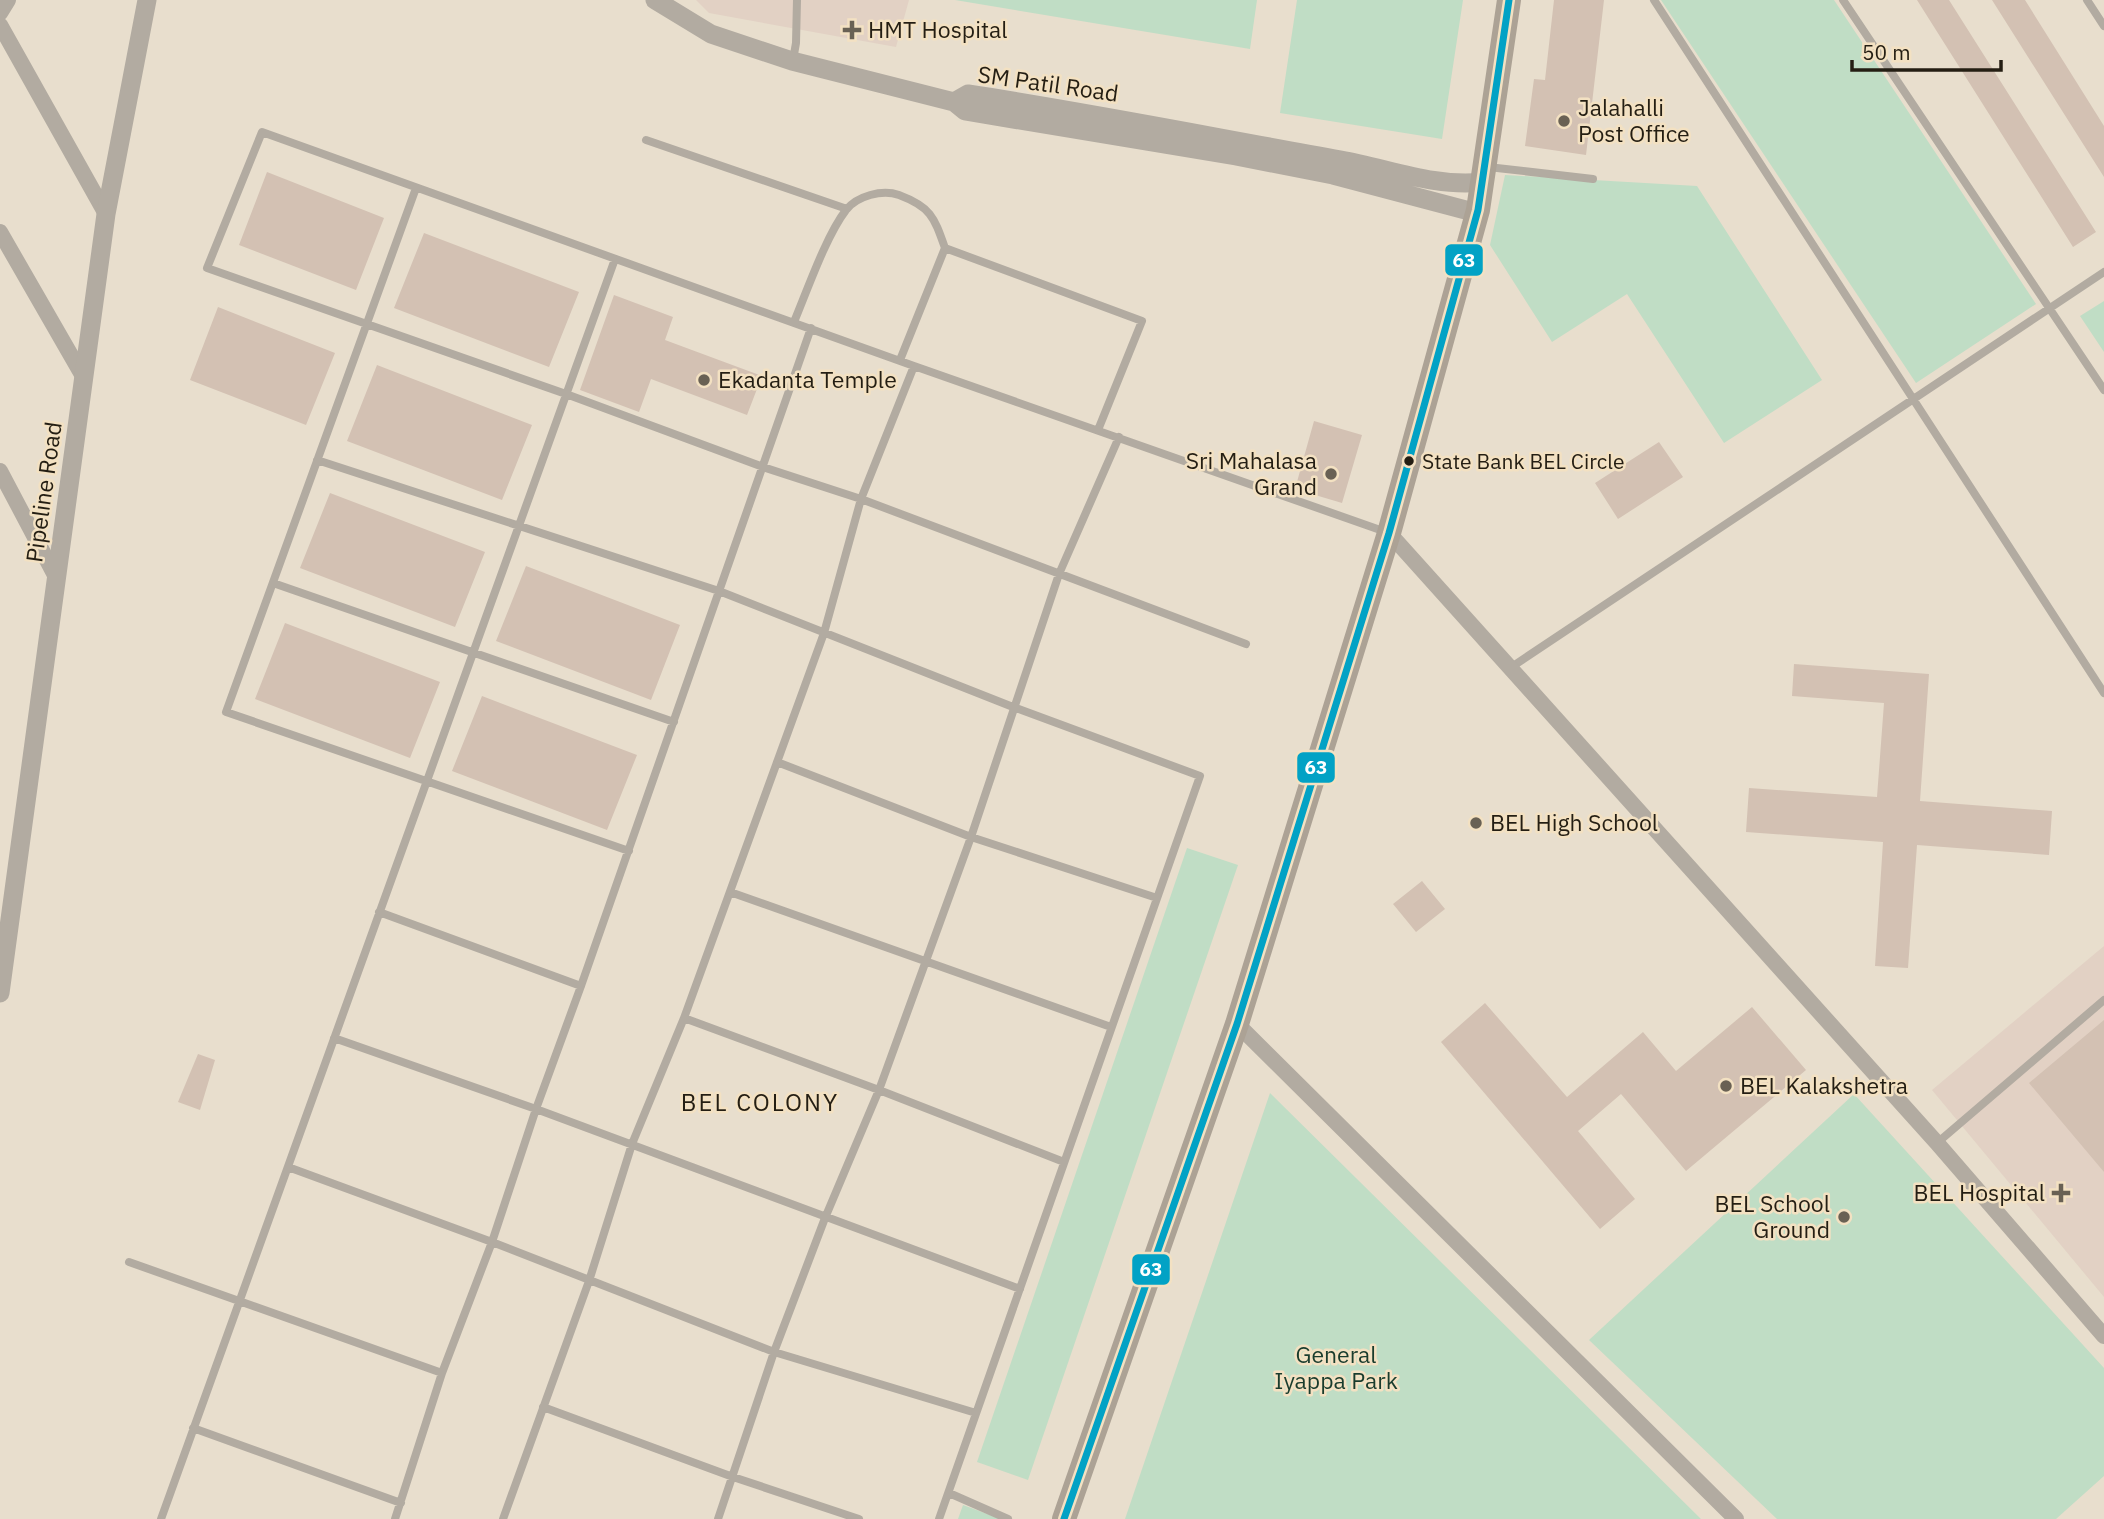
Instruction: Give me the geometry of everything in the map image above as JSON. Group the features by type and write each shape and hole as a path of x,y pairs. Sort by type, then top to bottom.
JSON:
{"main road":[{"path":"1064,1519 1237,1024 1389,533 1477,213 1509,0"}],"street":[{"path":"0,13 8,0"},
{"name":"Pipeline Road","path":"0,993 106,214 147,0"},
{"name":"SM Patil Road","path":"655,0 711,34 792,61 954,102 968,94 1068,109 1368,165 1427,179 1468,184 1484,174"},
{"path":"0,25 106,214"},
{"path":"954,102 965,111 1333,175 1477,213"},
{"path":"0,232 84,377"},
{"path":"0,471 57,579"},
{"path":"0,509 16,501"},
{"path":"1389,533 1937,1143 2104,1336"},
{"path":"1237,1024 1736,1519"}],"lane":[{"path":"792,61 796,43 797,0"},
{"path":"1654,0 2104,693"},
{"path":"1843,0 2104,390"},
{"path":"2087,0 2104,26"},
{"path":"1246,645 861,499 763,467 566,394 206,268 262,132 1389,533"},
{"path":"646,140 846,209"},
{"path":"1484,174 1593,179"},
{"path":"416,188 226,712 629,851"},
{"path":"794,322 846,209 867,195 893,193 920,203 936,223 945,248 900,360"},
{"path":"945,248 1142,321 1098,430"},
{"path":"160,1519 615,259"},
{"path":"1510,668 2104,272"},
{"path":"395,1519 442,1373 492,1241 811,328"},
{"path":"503,1519 589,1281 632,1144 684,1018 824,633 861,499 914,366"},
{"path":"718,1519 774,1352 926,962 1059,574 1119,437"},
{"path":"317,460 719,591 1013,707 1200,776 939,1519"},
{"path":"273,583 674,722"},
{"path":"777,762 971,837 1157,898"},
{"path":"730,892 1111,1027"},
{"path":"379,912 582,986"},
{"path":"1937,1143 2104,1000"},
{"path":"684,1018 1064,1162"},
{"path":"334,1038 632,1144 1020,1289"},
{"path":"288,1167 492,1241 774,1352 976,1413"},
{"path":"129,1262 442,1373"},
{"path":"543,1407 733,1477 859,1519"},
{"path":"193,1428 401,1503"},
{"path":"948,1493 1009,1519"}],"shaded area":[{"name":"HMT Hospital","path":"696,0 909,0 896,47 709,13"},
{"name":"BEL Hospital","path":"2104,946 2104,1297 1932,1090"}],"green space":[{"path":"955,0 1257,0 1250,49"},
{"path":"1297,0 1463,0 1442,139 1280,113"},
{"path":"1661,0 1834,0 2036,304 1916,383"},
{"path":"1505,175 1697,186 1822,380 1724,443 1627,294 1552,342 1490,245"},
{"path":"2104,301 2104,352 2080,316"},
{"path":"1187,848 1238,865 1028,1480 977,1462"},
{"name":"General Iyappa Park","path":"1270,1093 1701,1519 1125,1519"},
{"name":"BEL School Ground","path":"1854,1094 2104,1368 2104,1476 2056,1519 1777,1519 1589,1340"},
{"path":"963,1505 1001,1519 958,1519"}],"building":[{"path":"1554,0 1604,0 1586,155 1525,146 1534,79 1545,80"},
{"path":"1917,0 1949,0 2096,232 2073,247"},
{"path":"1992,0 2025,0 2104,126 2104,177"},
{"path":"267,172 384,218 356,290 239,245"},
{"path":"424,233 579,292 549,367 394,308"},
{"path":"614,295 673,317 665,340 762,376 747,415 651,379 639,412 580,390"},
{"path":"218,307 335,353 306,425 190,380"},
{"path":"377,365 532,425 502,500 347,441"},
{"path":"1314,421 1362,435 1342,503 1295,489"},
{"path":"1659,442 1683,477 1618,519 1595,483"},
{"path":"330,493 485,552 455,627 300,568"},
{"path":"526,566 680,625 651,700 496,641"},
{"path":"285,623 440,682 410,758 255,699"},
{"path":"1794,664 1929,674 1920,801 2052,811 2049,855 1917,845 1908,968 1875,966 1883,842 1746,832 1749,788 1877,797 1884,703 1792,696"},
{"path":"482,696 637,755 607,830 452,771"},
{"path":"1422,881 1445,909 1416,932 1393,904"},
{"path":"1485,1003 1567,1097 1643,1032 1676,1071 1752,1007 1806,1070 1686,1171 1621,1094 1578,1131 1635,1199 1600,1229 1441,1042"},
{"path":"2104,1020 2104,1172 2029,1083"},
{"path":"198,1054 215,1060 200,1110 178,1102"}],"transit line":[{"name":"63","path":"1064,1519 1237,1024 1389,533 1478,210 1509,0"}],"place":[{"name":"HMT Hospital","path":"852,30"},
{"name":"Jalahalli Post Office","path":"1564,121"},
{"name":"Ekadanta Temple","path":"704,380"},
{"name":"State Bank BEL Circle","path":"1409,461"},
{"name":"Sri Mahalasa Grand","path":"1331,474"},
{"name":"BEL High School","path":"1476,823"},
{"name":"BEL Kalakshetra","path":"1726,1086"},
{"name":"BEL Hospital","path":"2061,1193"},
{"name":"BEL School Ground","path":"1844,1217"}],"district":[{"name":"BEL COLONY","path":"760,1103"}]}
